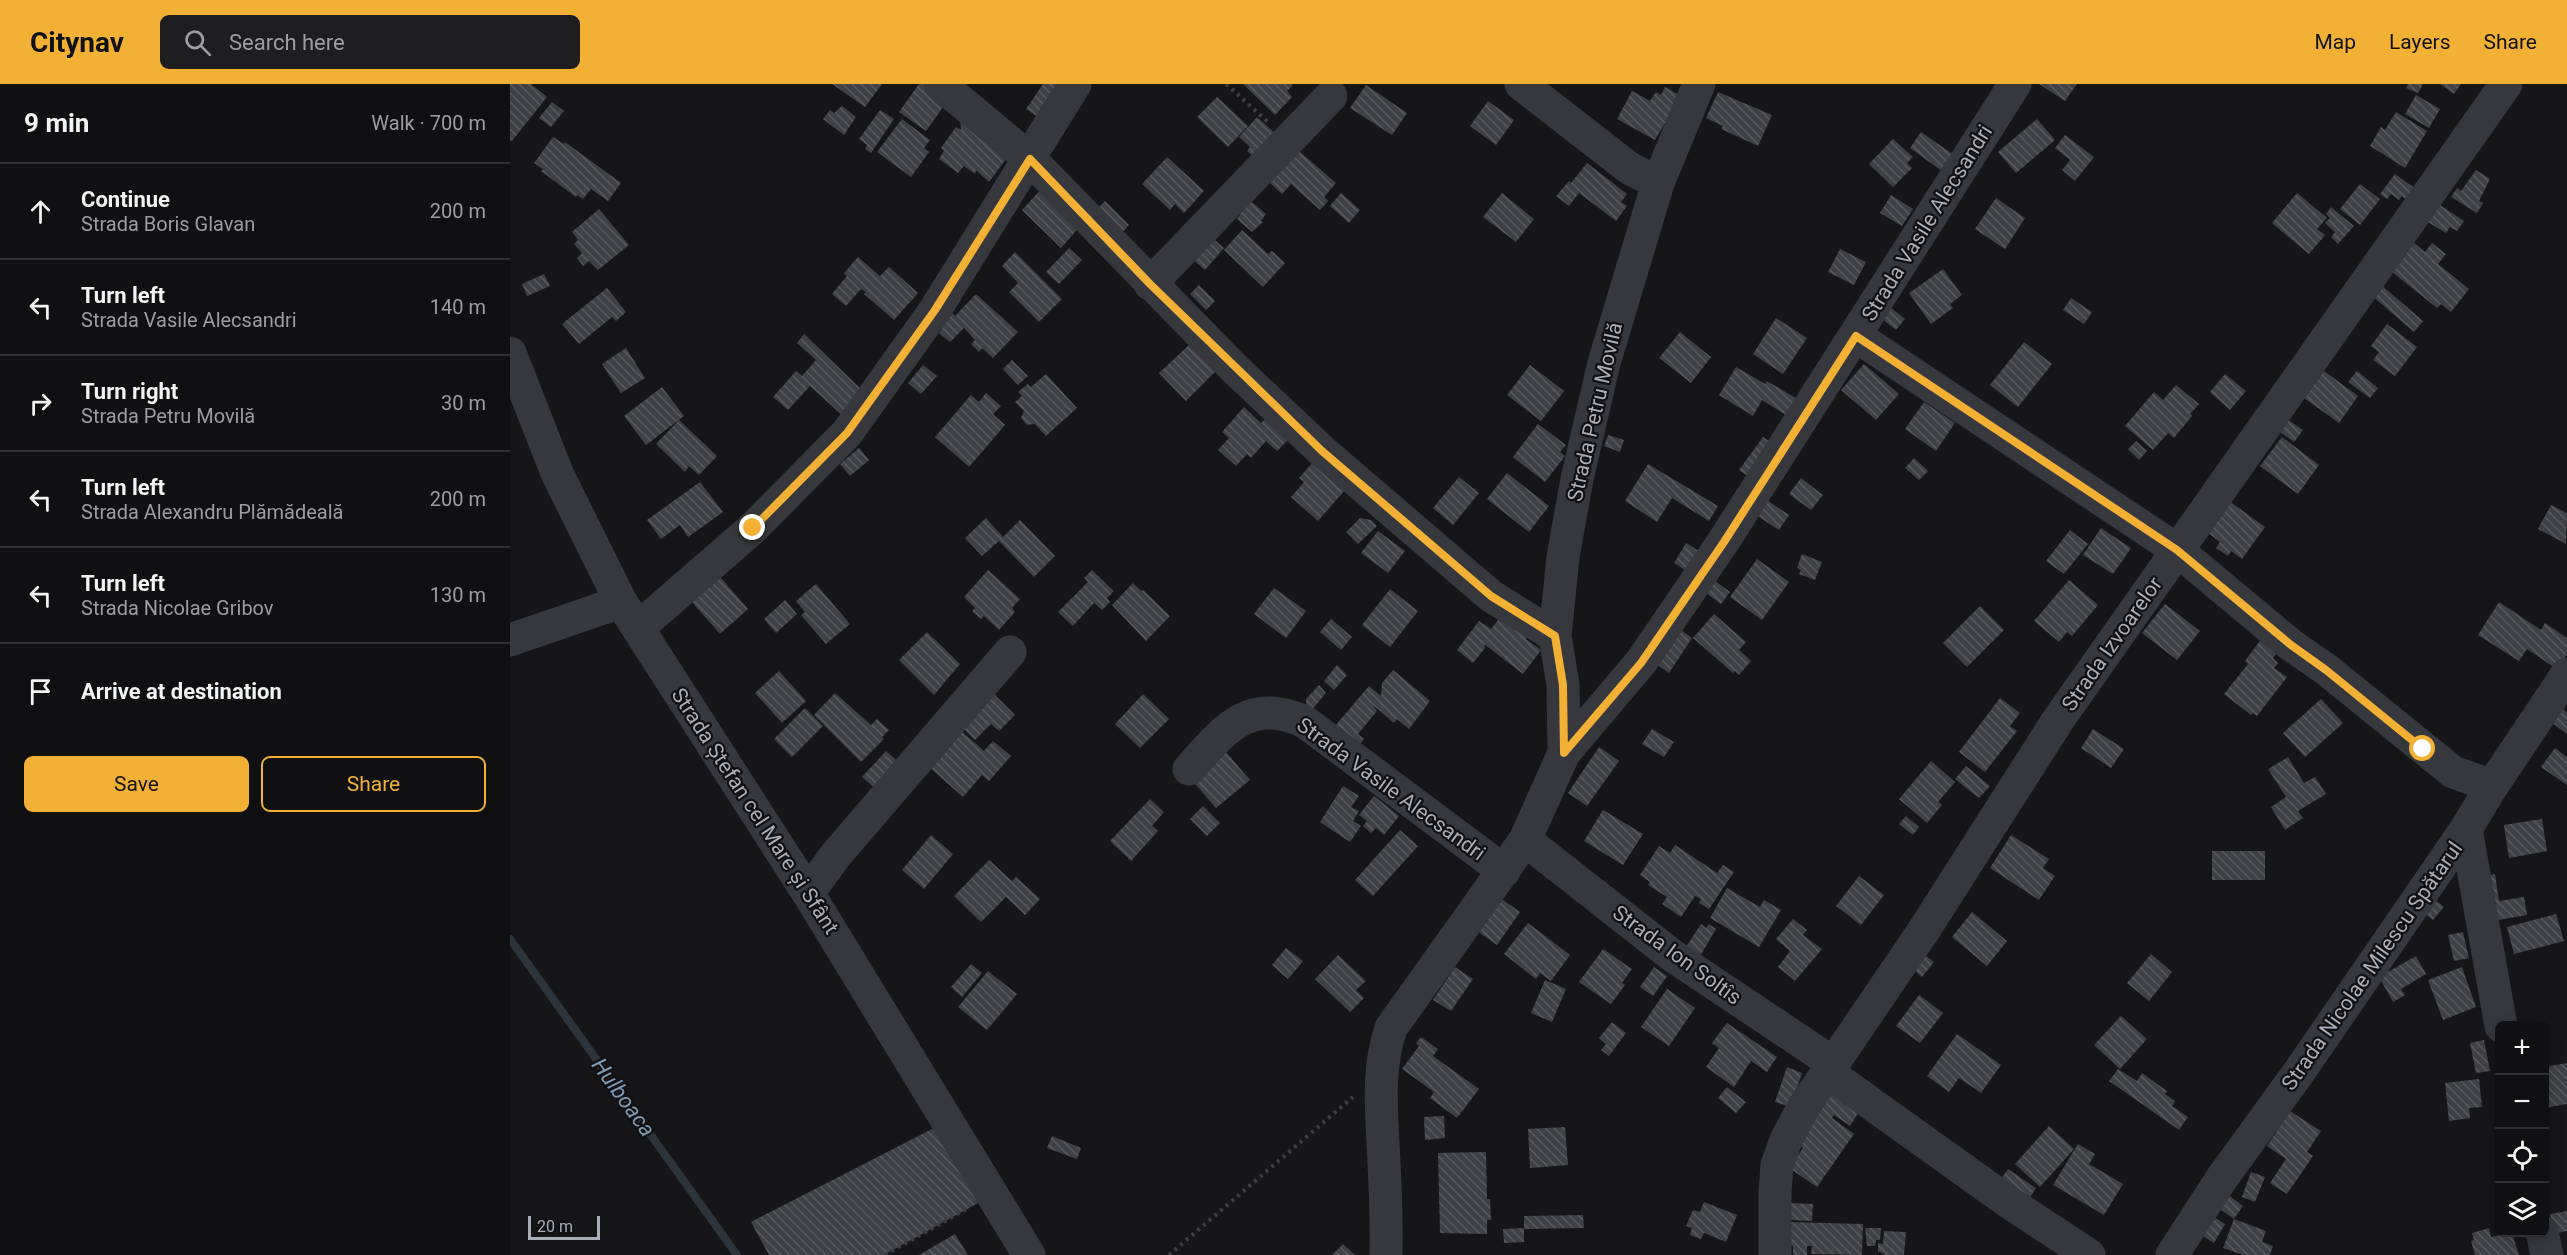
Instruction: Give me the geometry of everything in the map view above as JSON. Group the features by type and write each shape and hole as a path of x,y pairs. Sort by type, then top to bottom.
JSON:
{"street":[{"path":"940,84 1030,159 1150,284 1305,435 1398,518 1491,596 1555,636"},
{"path":"510,640 629,615 753,528 847,433 935,310 1075,84"},
{"path":"1521,84 1629,168 1658,183"},
{"name":"Strada Petru Movilă","path":"1564,753 1563,685 1555,636 1563,557 1579,468 1604,363 1658,183 1698,84"},
{"name":"Strada Vasile Alecsandri","path":"1386,1255 1381,1072 1391,1028 1525,840 1564,753 1641,663 1724,542 2015,84"},
{"name":"Strada Izvoarelor","path":"1775,1255 1777,1165 1790,1132 1830,1068 1924,930 2058,720 2506,84"},
{"path":"1150,284 1330,96"},
{"path":"1856,336 2177,550 2291,645 2326,670 2452,772 2492,786"},
{"name":"Strada Ștefan cel Mare și Sfânt","path":"510,353 557,473 629,615 808,893 1029,1255"},
{"path":"808,893 835,856 1010,652"},
{"name":"Strada Nicolae Milescu Spătarul","path":"2172,1255 2222,1178 2299,1072 2466,829 2567,674"},
{"name":"Strada Vasile Alecsandri","path":"1189,769 1216,740 1253,714 1270,712 1290,715 1305,722 1504,871"},
{"path":"2466,829 2500,1021"},
{"name":"Strada Ion Soltîs","path":"1525,840 1673,956 1830,1068 2010,1203 2089,1255"},
{"path":"2543,1237 2547,1255"}],"path":[{"path":"1226,84 1288,140"},
{"path":"1169,1255 1381,1072"},
{"path":"885,1255 993,1194"}],"building":[{"path":"510,84 531,84 547,97 512,141 510,140"},
{"path":"832,84 882,84 865,107"},
{"path":"919,84 925,84 948,100 926,131 899,112"},
{"path":"1043,84 1061,84 1041,119 1026,109"},
{"path":"1243,84 1291,84 1293,85 1287,91 1292,97 1275,115"},
{"path":"2039,84 2077,84 2065,101"},
{"path":"2408,84 2423,84 2418,93 2406,88"},
{"path":"2440,84 2461,84 2454,94"},
{"path":"1366,85 1407,113 1392,135 1350,108"},
{"path":"1665,87 1681,96 1655,140 1617,119 1632,91 1650,101 1656,92 1661,95"},
{"path":"1718,92 1772,115 1758,146 1721,129 1723,126 1706,118"},
{"path":"2416,95 2440,109 2429,128 2405,114"},
{"path":"1217,97 1248,126 1228,147 1197,117"},
{"path":"1488,101 1514,120 1496,145 1470,126"},
{"path":"552,102 564,111 551,127 539,118"},
{"path":"842,106 856,117 844,135 823,119 830,110 834,113"},
{"path":"880,110 894,119 871,153 865,149 867,145 859,139"},
{"path":"960,111 1012,151 989,182 976,170 975,174 964,166 958,173 939,159 944,151 941,148 956,127 961,130"},
{"path":"2396,112 2427,131 2405,168 2370,146 2381,127 2385,130"},
{"path":"1257,117 1278,136 1257,160 1247,151 1250,147 1239,137"},
{"path":"902,119 930,140 924,148 929,152 911,177 877,152"},
{"path":"2037,119 2055,140 2016,173 1998,152"},
{"path":"1921,132 1954,155 1942,171 1910,148"},
{"path":"2065,135 2094,157 2075,181 2062,170 2070,160 2055,148"},
{"path":"553,137 564,144 565,142 621,183 608,201 591,189 583,199 577,195 576,197 541,171 543,169 534,163"},
{"path":"1893,139 1913,157 1907,163 1912,168 1893,187 1869,164"},
{"path":"1292,145 1336,183 1324,197 1328,201 1320,210 1291,184 1282,194 1267,180"},
{"path":"1167,157 1204,191 1184,213 1175,204 1170,210 1142,184"},
{"path":"1587,163 1627,194 1621,202 1627,206 1616,221 1579,193 1569,206 1556,196 1569,181 1571,183"},
{"path":"2476,170 2490,179 2479,201 2483,203 2477,213 2451,197 2457,188 2461,191"},
{"path":"2395,174 2416,189 2407,201 2402,196 2399,200 2391,194 2387,199 2380,194"},
{"path":"2360,184 2380,199 2360,225 2340,209"},
{"path":"1042,188 1083,223 1061,248 1022,210"},
{"path":"1341,193 1360,210 1349,223 1330,206"},
{"path":"1502,193 1534,219 1516,242 1483,217"},
{"path":"2297,193 2327,218 2317,229 2325,235 2309,254 2272,223"},
{"path":"1891,195 1913,209 1902,226 1880,213"},
{"path":"1996,198 2025,218 2005,249 1975,229"},
{"path":"1105,201 1129,225 1122,233 1097,209"},
{"path":"1252,202 1266,214 1261,221 1263,222 1252,232 1237,219 1240,215 1235,211"},
{"path":"2437,203 2464,221 2457,231 2450,227 2446,233 2426,221"},
{"path":"2331,207 2354,226 2338,244 2331,237 2335,232 2325,223 2330,218 2326,214"},
{"path":"599,209 629,245 598,270 589,261 583,266 577,258 582,253 574,244 578,240 572,232"},
{"path":"1242,230 1268,254 1272,251 1285,263 1263,287 1224,250"},
{"path":"1209,235 1224,248 1205,270 1190,257"},
{"path":"2414,243 2425,252 2432,243 2446,254 2438,264 2469,289 2451,312 2441,304 2437,308 2391,271"},
{"path":"1069,248 1082,260 1059,284 1046,272"},
{"path":"1840,249 1866,262 1854,285 1828,272"},
{"path":"1015,252 1062,299 1039,322 1009,292 1018,283 1002,266"},
{"path":"858,257 880,276 889,267 918,293 894,320 861,289 846,306 832,294 847,276 844,273"},
{"path":"1943,269 1962,295 1950,304 1953,308 1931,324 1909,293"},
{"path":"544,274 550,286 527,296 522,284"},
{"path":"2379,283 2423,321 2414,332 2370,294"},
{"path":"1199,285 1215,301 1206,310 1190,294"},
{"path":"607,288 626,312 616,321 612,317 579,344 562,324"},
{"path":"976,294 1018,332 993,358 982,348 979,352 971,344 975,340 964,328 950,342 939,333 952,313 955,316"},
{"path":"2071,298 2092,312 2084,324 2063,310"},
{"path":"1890,307 1905,319 1896,330 1881,318"},
{"path":"1776,318 1807,338 1783,374 1753,354"},
{"path":"2387,324 2417,347 2395,376 2373,360 2379,352 2371,346"},
{"path":"1680,332 1711,357 1691,383 1659,358"},
{"path":"804,334 864,392 843,416 810,386 788,410 773,397 796,371 802,376 816,360 797,343"},
{"path":"2024,342 2052,364 2018,407 1990,385"},
{"path":"1190,344 1216,371 1186,401 1159,373"},
{"path":"626,348 645,378 621,393 602,364"},
{"path":"1012,360 1028,376 1018,385 1003,369"},
{"path":"1864,364 1899,394 1876,420 1841,390"},
{"path":"923,365 937,376 921,394 908,383"},
{"path":"1530,365 1564,391 1541,421 1507,395"},
{"path":"1736,367 1765,384 1767,381 1801,401 1791,418 1762,400 1753,416 1719,395"},
{"path":"2324,371 2358,396 2339,423 2304,398"},
{"path":"2357,371 2378,388 2370,398 2348,382"},
{"path":"1046,374 1077,408 1046,436 1035,424 1027,425 1021,418 1024,411 1015,402 1022,396 1018,392 1028,384 1031,387"},
{"path":"2225,374 2246,391 2230,410 2210,392"},
{"path":"2176,385 2199,404 2174,438 2168,433 2153,450 2125,426 2154,392 2163,400"},
{"path":"662,387 684,416 646,445 624,416"},
{"path":"986,393 1001,406 993,414 1005,425 969,467 935,437 971,395 979,402"},
{"path":"1924,402 1955,423 1936,451 1905,429"},
{"path":"1244,407 1261,423 1267,417 1290,438 1277,451 1266,441 1251,458 1247,454 1236,466 1218,450 1229,438 1222,432"},
{"path":"2284,417 2303,430 2294,442 2276,429"},
{"path":"679,420 717,456 699,475 689,466 685,472 656,444"},
{"path":"1538,424 1566,445 1560,452 1565,456 1545,482 1513,457"},
{"path":"1608,435 1624,440 1620,452 1604,446"},
{"path":"1763,437 1776,446 1752,479 1739,470"},
{"path":"2282,437 2319,465 2298,494 2260,466"},
{"path":"2136,441 2147,451 2139,460 2128,449"},
{"path":"859,448 869,460 850,476 840,464"},
{"path":"1914,458 1928,471 1919,480 1905,468"},
{"path":"1313,462 1345,490 1318,521 1291,497 1304,482 1299,478"},
{"path":"1648,464 1718,506 1709,521 1672,498 1657,522 1625,501"},
{"path":"1507,473 1549,506 1529,532 1487,499"},
{"path":"1459,477 1479,493 1453,525 1433,508"},
{"path":"1801,478 1823,495 1811,510 1789,494"},
{"path":"700,482 723,512 688,537 680,525 661,539 647,520"},
{"path":"1764,498 1789,515 1779,530 1753,513"},
{"path":"2229,501 2265,527 2242,559 2231,551 2228,556 2216,548 2220,542 2207,532"},
{"path":"2551,505 2567,513 2566,544 2538,529"},
{"path":"986,518 1003,537 1020,520 1055,556 1034,577 999,541 982,556 965,538"},
{"path":"1360,518 1371,520 1377,526 1358,544 1346,532"},
{"path":"2101,528 2131,548 2113,574 2083,555"},
{"path":"2070,530 2088,544 2064,574 2046,561"},
{"path":"1378,531 1405,551 1388,573 1361,553"},
{"path":"1686,543 1702,553 1690,573 1674,563"},
{"path":"1802,554 1822,562 1815,580 1799,574 1801,570 1797,568"},
{"path":"1757,559 1789,582 1762,620 1730,597"},
{"path":"988,570 1020,599 1012,608 1015,612 999,630 984,616 981,619 972,611 975,608 964,597"},
{"path":"1092,570 1114,591 1107,598 1110,602 1102,610 1094,603 1073,626 1058,612 1088,582 1084,578"},
{"path":"720,577 748,609 720,634 692,602"},
{"path":"1711,578 1730,592 1721,604 1702,590"},
{"path":"2069,580 2098,605 2072,636 2067,632 2059,642 2034,621"},
{"path":"1133,583 1170,616 1146,641 1112,605"},
{"path":"816,584 850,624 826,644 801,615 805,612 796,601"},
{"path":"1274,588 1306,611 1286,638 1254,614"},
{"path":"1390,589 1418,611 1390,647 1362,625"},
{"path":"785,600 797,614 776,633 764,619"},
{"path":"2499,602 2541,630 2545,623 2567,638 2567,654 2557,669 2527,649 2519,661 2478,635"},
{"path":"2165,604 2200,631 2177,660 2142,633"},
{"path":"1980,606 2004,630 1967,667 1943,643"},
{"path":"1505,611 1532,631 1526,639 1541,650 1523,674 1484,644 1485,648 1473,663 1457,650 1479,621 1491,629"},
{"path":"1714,614 1746,642 1739,650 1751,661 1739,675 1735,671 1733,673 1693,638"},
{"path":"1331,619 1352,637 1341,650 1320,632"},
{"path":"1678,628 1692,638 1669,673 1655,663"},
{"path":"927,632 960,664 934,695 899,660"},
{"path":"2262,638 2279,650 2273,658 2278,663 2274,668 2287,677 2257,716 2253,713 2251,715 2224,694 2248,664 2245,661"},
{"path":"1337,665 1347,675 1334,690 1324,681"},
{"path":"1393,670 1430,701 1409,729 1397,719 1394,723 1373,705 1377,711 1358,734 1364,739 1354,752 1330,732 1369,686 1381,696 1382,683"},
{"path":"779,671 806,701 782,723 755,693"},
{"path":"1319,685 1326,693 1311,711 1306,708 1306,699"},
{"path":"835,693 871,725 877,719 889,730 882,737 884,739 861,762 814,715"},
{"path":"993,693 1015,715 999,731 991,724 975,740 960,725"},
{"path":"1143,694 1169,719 1140,748 1115,724"},
{"path":"2000,698 2020,713 2010,726 2017,731 1985,772 1959,752"},
{"path":"2321,699 2343,723 2305,757 2283,733"},
{"path":"2559,706 2567,712 2567,734 2548,720"},
{"path":"805,708 823,726 792,757 774,739"},
{"path":"959,729 984,751 993,741 1011,756 989,781 982,775 963,797 927,765"},
{"path":"1652,729 1674,742 1664,757 1642,744"},
{"path":"2093,729 2124,749 2111,768 2081,748"},
{"path":"1599,747 1619,761 1587,806 1568,793"},
{"path":"2555,748 2567,757 2567,785 2541,767"},
{"path":"886,751 902,765 878,791 862,777"},
{"path":"1225,751 1250,780 1216,808 1191,779"},
{"path":"2288,757 2304,783 2315,777 2326,794 2298,811 2303,818 2285,830 2271,807 2286,797 2268,769"},
{"path":"1931,761 1955,782 1938,802 1942,805 1927,823 1899,799"},
{"path":"1966,766 1990,786 1979,798 1955,779"},
{"path":"1343,786 1359,796 1351,807 1359,811 1353,821 1361,826 1350,842 1320,822"},
{"path":"1374,796 1399,816 1384,835 1376,828 1371,833 1363,826 1367,821 1359,815"},
{"path":"1150,799 1164,812 1152,826 1158,831 1131,861 1110,841"},
{"path":"1203,806 1220,823 1207,836 1190,819"},
{"path":"1603,810 1643,834 1623,865 1584,841"},
{"path":"1906,816 1919,827 1913,835 1899,824"},
{"path":"2542,819 2547,851 2509,858 2504,825"},
{"path":"1400,830 1418,846 1373,896 1355,880"},
{"path":"931,835 953,854 924,889 902,870"},
{"path":"2011,835 2049,859 2043,868 2055,876 2039,900 1990,868"},
{"path":"1675,845 1717,873 1723,865 1734,872 1709,909 1699,903 1701,899 1695,896 1681,917 1662,904 1667,897 1648,885 1650,882 1640,875 1659,846 1670,853"},
{"path":"2212,851 2265,851 2265,880 2212,880"},
{"path":"989,860 1012,881 1016,877 1040,899 1025,915 1006,897 981,922 954,896"},
{"path":"2495,874 2499,901 2524,897 2527,915 2492,921 2484,876"},
{"path":"1859,876 1884,895 1861,925 1836,906"},
{"path":"1727,888 1760,907 1764,900 1781,910 1759,947 1710,918"},
{"path":"1500,898 1520,912 1497,945 1477,931"},
{"path":"2434,899 2444,907 2433,920 2423,912"},
{"path":"1972,912 2007,941 1987,966 1952,937"},
{"path":"2556,914 2564,941 2514,954 2507,927"},
{"path":"1793,919 1807,930 1803,935 1822,949 1795,981 1778,967 1790,951 1776,939"},
{"path":"1528,923 1570,955 1551,981 1540,973 1536,979 1504,954"},
{"path":"1701,924 1706,928 1709,924 1716,929 1700,956 1686,947"},
{"path":"2463,932 2469,958 2454,961 2448,935"},
{"path":"1286,948 1303,961 1288,979 1272,965"},
{"path":"1603,949 1632,969 1622,983 1625,985 1611,1004 1579,982"},
{"path":"1922,953 1934,962 1922,977 1910,967"},
{"path":"2151,954 2172,972 2149,1001 2127,983"},
{"path":"1338,955 1366,981 1356,990 1364,998 1350,1012 1315,979"},
{"path":"2416,956 2426,974 2401,989 2405,995 2393,1002 2379,977"},
{"path":"971,964 982,973 962,997 951,987"},
{"path":"1455,967 1473,979 1451,1011 1433,1000"},
{"path":"1654,967 1667,976 1653,996 1640,987"},
{"path":"2462,967 2476,1007 2443,1020 2428,980"},
{"path":"988,971 1017,994 987,1030 958,1007"},
{"path":"1545,980 1566,989 1552,1022 1531,1013"},
{"path":"1667,989 1695,1008 1669,1046 1641,1027"},
{"path":"1919,995 1943,1013 1920,1043 1896,1026"},
{"path":"2121,1016 2147,1039 2120,1069 2094,1045"},
{"path":"1612,1022 1626,1033 1609,1056 1601,1050 1606,1044 1599,1038"},
{"path":"1727,1023 1777,1057 1767,1072 1751,1061 1734,1087 1706,1067 1719,1048 1712,1043"},
{"path":"1957,1034 2001,1065 1981,1093 1959,1078 1949,1092 1927,1076"},
{"path":"1421,1037 1438,1049 1433,1056 1479,1089 1457,1118 1430,1098 1434,1092 1402,1069 1419,1046 1416,1043"},
{"path":"2484,1040 2490,1071 2476,1073 2470,1043"},
{"path":"2567,1063 2567,1104 2549,1107 2549,1066"},
{"path":"1787,1067 1802,1073 1791,1107 1775,1102"},
{"path":"2118,1069 2137,1081 2142,1073 2167,1091 2165,1094 2175,1101 2172,1106 2188,1117 2179,1130 2109,1081"},
{"path":"2479,1079 2482,1107 2469,1108 2470,1118 2449,1121 2445,1083"},
{"path":"1727,1087 1746,1102 1736,1113 1718,1098"},
{"path":"1830,1092 1859,1112 1850,1126 1834,1115 1832,1118 1854,1134 1817,1187 1789,1168 1803,1148 1795,1142"},
{"path":"2290,1111 2321,1131 2307,1152 2313,1156 2287,1194 2270,1183 2286,1159 2267,1146"},
{"path":"1444,1116 1445,1138 1425,1140 1424,1117"},
{"path":"2049,1126 2074,1149 2040,1187 2015,1164"},
{"path":"1565,1127 1568,1165 1530,1168 1528,1129"},
{"path":"934,1128 980,1202 884,1255 769,1255 751,1222"},
{"path":"1052,1136 1081,1148 1077,1159 1047,1148"},
{"path":"2078,1144 2095,1154 2089,1164 2123,1184 2104,1215 2053,1185"},
{"path":"1486,1152 1487,1199 1490,1199 1491,1220 1487,1220 1487,1234 1440,1233 1438,1153"},
{"path":"2008,1169 2036,1188 2027,1202 1999,1182"},
{"path":"2251,1172 2265,1177 2255,1202 2242,1197"},
{"path":"2227,1194 2243,1206 2234,1219 2217,1207"},
{"path":"1704,1202 1737,1215 1726,1242 1704,1233 1701,1239 1690,1235 1692,1228 1686,1226 1693,1210 1700,1212"},
{"path":"1789,1203 1813,1204 1812,1221 1788,1220"},
{"path":"2567,1211 2567,1231 2553,1234 2550,1214"},
{"path":"1583,1215 1584,1228 1524,1229 1524,1216"},
{"path":"2212,1216 2225,1224 2214,1243 2201,1235"},
{"path":"2234,1219 2266,1231 2262,1242 2273,1246 2270,1255 2244,1255 2223,1248"},
{"path":"1789,1222 1863,1224 1862,1255 1811,1254 1812,1246 1807,1246 1807,1255 1793,1255 1793,1246 1789,1246"},
{"path":"1524,1228 1524,1242 1504,1243 1503,1229"},
{"path":"1865,1228 1881,1228 1880,1240 1876,1240 1875,1246 1867,1246"},
{"path":"2489,1228 2491,1237 2513,1237 2519,1255 2475,1255 2471,1241 2474,1240 2472,1233"},
{"path":"1884,1231 1906,1232 1904,1255 1883,1255 1878,1252 1878,1243 1883,1244"},
{"path":"955,1234 968,1255 919,1255"},
{"path":"1343,1244 1355,1255 1332,1255"}],"waterway":[{"name":"Hulboaca","path":"510,939 737,1255"}],"route":[{"path":"753,528 847,433 935,310 1030,159 1235,369 1322,451 1491,596 1555,636 1563,685 1564,753 1641,663 1724,542 1856,336 2177,550 2291,645 2326,670 2423,749"}]}
